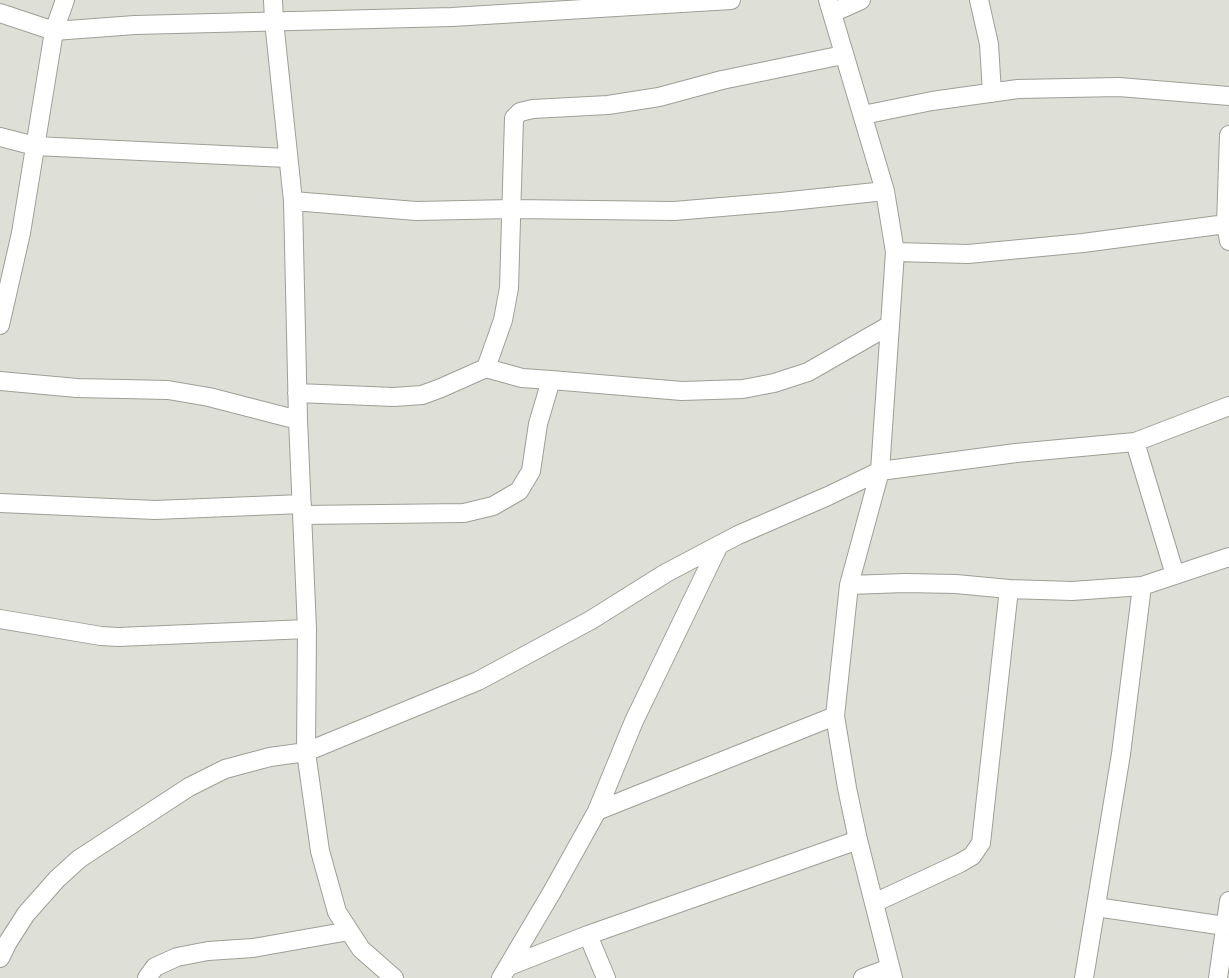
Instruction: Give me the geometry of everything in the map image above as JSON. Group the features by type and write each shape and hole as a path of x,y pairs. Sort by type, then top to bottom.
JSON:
{"street":[{"path":"0,325 21,233 54,31 65,0"},
{"path":"273,0 287,158 293,201 297,393 307,630 306,752 320,851 337,912 361,949 394,978"},
{"path":"0,12 54,31 135,25 452,18 604,4 731,0"},
{"path":"861,0 830,6 885,191 895,252 880,471 849,586 835,716 858,840 891,973 863,978"},
{"path":"979,0 989,44 992,93"},
{"path":"486,368 503,320 509,288 514,118 520,112 533,108 608,105 658,97 722,80 844,56"},
{"path":"863,115 932,101 1018,90 1119,87 1229,96"},
{"path":"895,252 968,254 1083,243 1228,233 1229,135"},
{"path":"0,137 35,146 287,158"},
{"path":"293,201 416,211 512,209 674,211 885,191"},
{"path":"297,393 394,397 422,395 486,368 522,378 682,391 743,389 774,383 808,372 890,325"},
{"path":"0,503 155,510 464,513 494,506 519,491 531,471 538,424 551,380"},
{"path":"0,381 77,388 168,390 209,397 298,420"},
{"path":"0,958 4,940 57,879 79,859 189,787 225,769 270,756 306,752 478,681 591,620 666,573 719,545 880,471 1016,453 1135,442 1229,406"},
{"path":"1135,442 1175,575"},
{"path":"505,972 597,811 634,721 719,545"},
{"path":"849,586 905,583 956,584 1009,589 1072,591 1142,586 1229,556"},
{"path":"1084,978 1121,754 1142,586"},
{"path":"874,903 960,863 972,856 981,843 1009,589"},
{"path":"0,619 87,632 101,636 118,637 307,630"},
{"path":"597,811 835,716"},
{"path":"505,972 588,935 858,840"},
{"path":"1218,978 1229,901"},
{"path":"1096,906 1225,926"},
{"path":"147,978 155,967 177,957 208,951 253,948 349,931"},
{"path":"588,935 606,978"}]}
